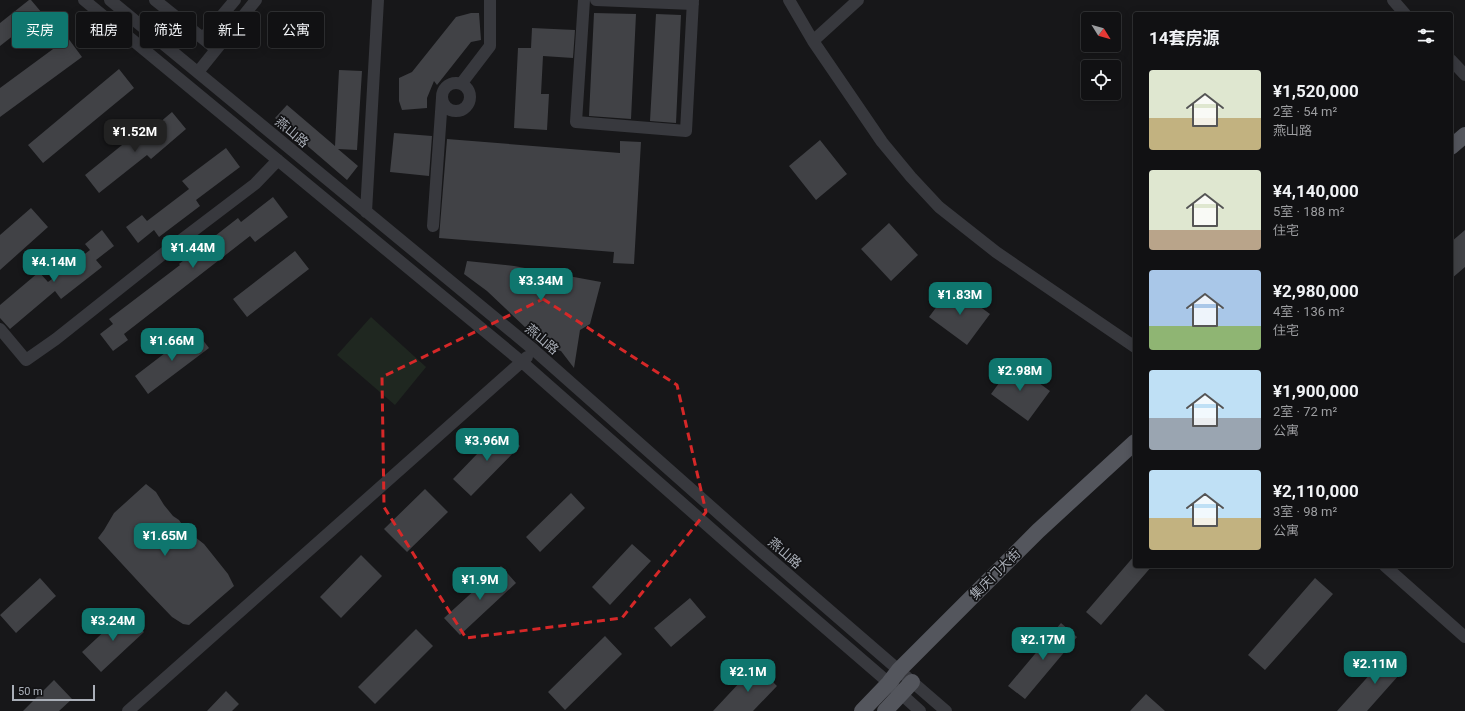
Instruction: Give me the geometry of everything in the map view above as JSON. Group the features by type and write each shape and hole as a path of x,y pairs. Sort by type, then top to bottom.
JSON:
{"main road":[{"path":"1453,145 1465,136"},
{"name":"集庆门大街","path":"862,711 889,683 899,670 1038,531 1133,444"},
{"path":"885,711 912,682"}],"street":[{"path":"84,0 522,362 920,711"},
{"name":"燕山路","path":"110,0 534,350 761,551 946,711"},
{"path":"155,0 216,49"},
{"path":"203,38 235,0"},
{"path":"198,72 256,0"},
{"path":"366,212 378,0"},
{"path":"461,84 490,46 490,0"},
{"path":"584,0 576,122 686,131 693,2 596,0"},
{"path":"789,0 813,41 882,142 911,177 939,207 996,252 1133,346"},
{"path":"813,41 858,0"},
{"path":"1393,0 1403,12"},
{"path":"1453,62 1465,75"},
{"path":"432,226 442,98 445,89 456,83 465,86 470,94 466,107 462,110 453,111 445,106 442,98"},
{"path":"0,329 26,360 56,339 168,250 255,184 278,160"},
{"path":"128,711 534,350"},
{"path":"1387,568 1465,638"}],"highlighted area":[{"path":"543,299 677,385 706,512 622,618 466,638 384,507 382,377"}],"shaded area":[{"path":"371,317 426,367 395,405 337,355"}],"building":[{"path":"31,0 41,12 14,12"},
{"path":"12,13 12,37 0,46 0,23"},
{"path":"471,13 479,13 481,40 471,42 437,85 434,81 427,98 427,108 402,110 399,101 399,78 412,72 456,17"},
{"path":"594,13 636,14 631,119 589,116"},
{"path":"656,14 681,15 676,123 650,121"},
{"path":"532,28 575,30 573,58 543,56 541,94 549,94 547,130 514,128 518,48 531,48"},
{"path":"68,38 82,57 0,117 0,88 54,48 68,48"},
{"path":"119,69 134,88 43,163 28,145"},
{"path":"339,70 362,71 357,150 338,149 358,166 347,180 275,118 287,105 335,146"},
{"path":"172,112 186,129 151,159 147,155 99,193 85,175 127,141 132,146"},
{"path":"394,133 432,136 429,176 390,172"},
{"path":"447,139 620,153 620,141 641,142 634,264 613,263 614,252 439,238"},
{"path":"820,140 847,174 816,200 789,166"},
{"path":"226,148 240,167 196,200 200,206 159,237 154,230 138,243 126,227 142,215 147,221 189,189 182,181"},
{"path":"273,197 288,217 255,242 250,236 124,334 128,340 113,351 100,334 113,324 109,319 180,265 179,264 238,218 241,222"},
{"path":"31,208 48,227 0,270 0,235"},
{"path":"889,223 918,255 891,281 861,249"},
{"path":"102,230 114,246 96,260 102,267 61,299 55,291 10,329 0,318 0,305 39,272 48,282 90,250 85,244"},
{"path":"1465,230 1465,267 1453,277 1453,240"},
{"path":"295,251 309,269 247,317 233,299"},
{"path":"467,261 514,266 601,282 590,324 580,330 574,368 561,351 537,343 526,334 527,329 487,291 464,274"},
{"path":"952,286 990,314 967,345 929,317"},
{"path":"195,330 209,348 148,394 135,376"},
{"path":"1013,364 1050,391 1028,421 991,394"},
{"path":"502,428 520,446 471,496 453,479"},
{"path":"146,484 156,492 164,505 173,516 179,520 186,530 204,544 228,574 234,586 189,625 183,624 172,617 98,538 114,513"},
{"path":"425,489 448,512 407,552 384,529"},
{"path":"571,493 585,508 540,552 526,537"},
{"path":"632,544 651,561 610,605 592,587"},
{"path":"361,555 382,576 341,618 320,597"},
{"path":"1133,557 1133,568 1150,568 1101,625 1086,612"},
{"path":"501,566 516,583 460,635 444,618"},
{"path":"40,578 56,596 16,633 0,615"},
{"path":"1315,578 1333,594 1265,670 1248,655"},
{"path":"690,598 706,617 671,647 654,628"},
{"path":"125,612 144,632 101,672 82,652"},
{"path":"1061,623 1077,637 1025,699 1008,686"},
{"path":"416,629 433,646 375,704 358,687"},
{"path":"605,636 622,654 565,710 548,692"},
{"path":"1391,651 1407,666 1367,711 1337,711"},
{"path":"756,665 777,686 753,711 713,711"},
{"path":"54,680 72,699 59,711 23,711"},
{"path":"226,691 239,704 232,711 207,711"},
{"path":"1146,694 1165,711 1130,711"}]}
